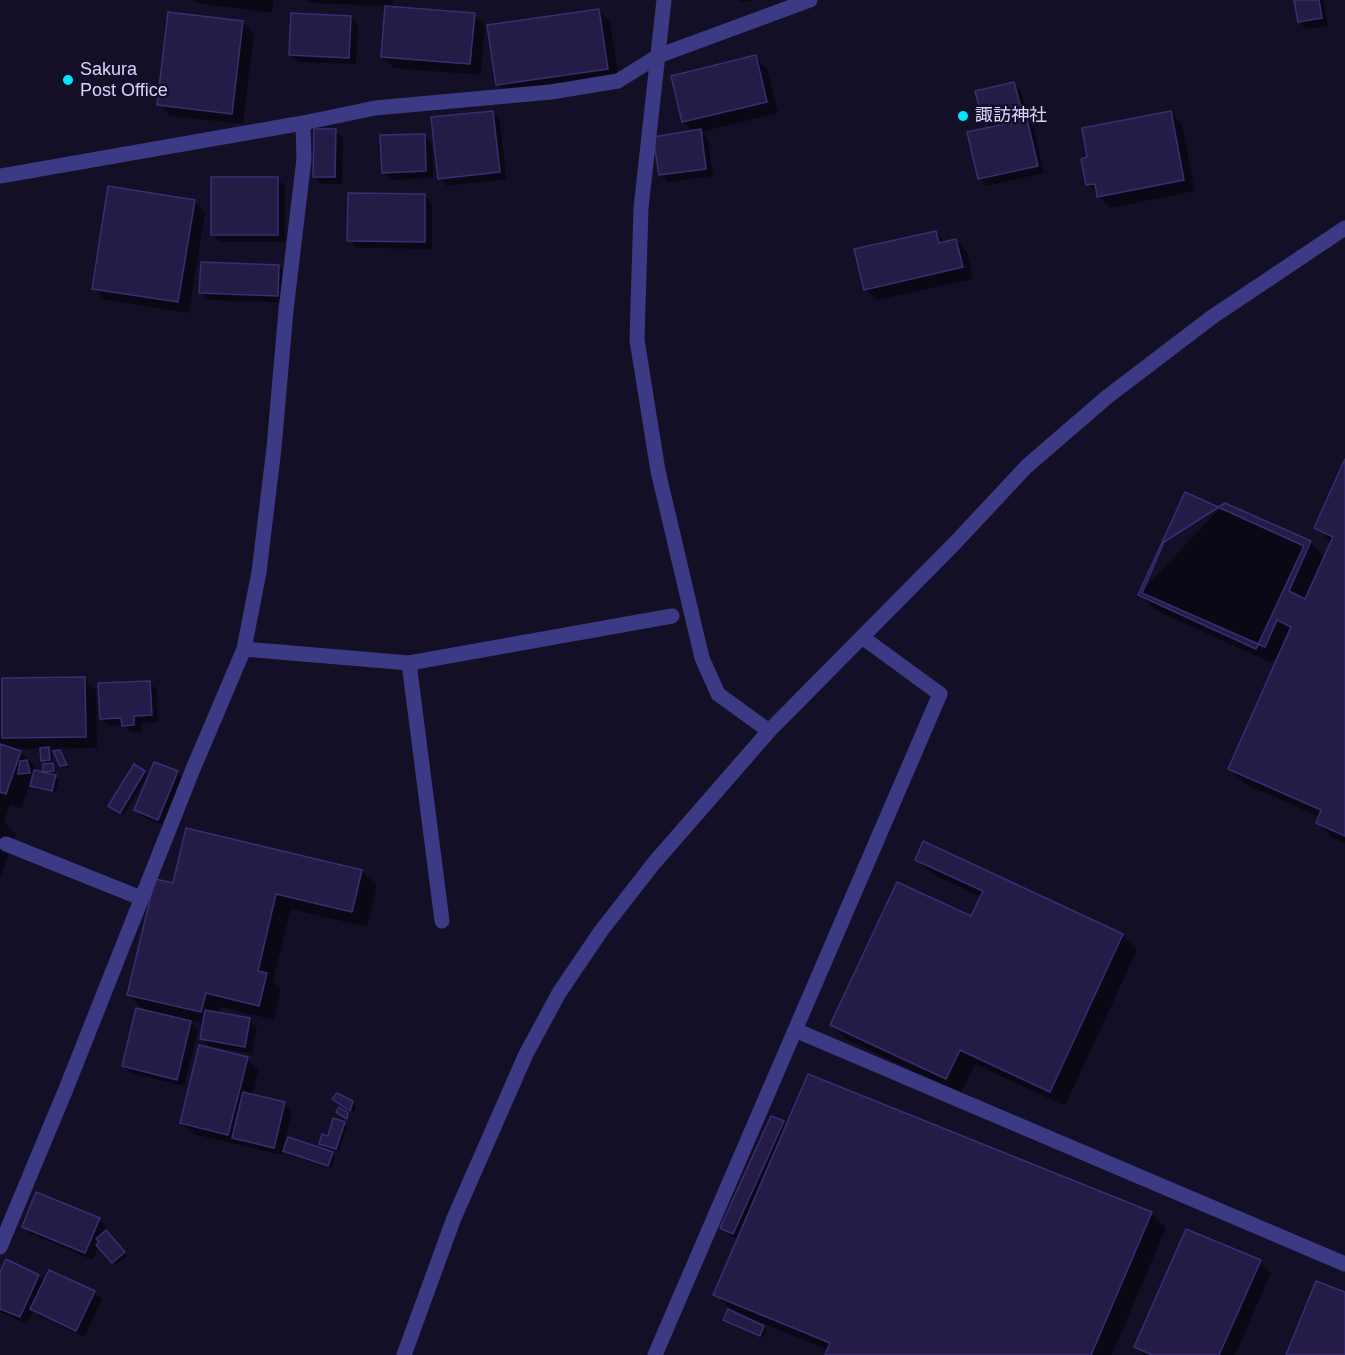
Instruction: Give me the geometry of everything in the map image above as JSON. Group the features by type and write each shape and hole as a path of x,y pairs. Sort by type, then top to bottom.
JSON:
{"street":[{"path":"664,0 641,208 636,340 658,471 702,658 718,694 769,731"},
{"path":"0,176 303,123 375,108 551,92 618,81 658,56 810,0"},
{"path":"0,1247 244,649 260,572 273,460 286,310 304,159 303,123"},
{"path":"404,1355 454,1218 526,1054 559,993 601,932 654,863 769,731 954,544 1027,466 1107,397 1212,317 1345,228"},
{"path":"244,649 409,663 672,616"},
{"path":"656,1355 940,694 862,637"},
{"path":"409,663 442,921"},
{"path":"6,844 141,898"},
{"path":"795,1030 1345,1264"}],"building":[{"path":"1294,0 1319,0 1322,18 1298,22"},
{"path":"385,6 475,13 470,64 381,57"},
{"path":"599,9 608,69 496,85 487,25"},
{"path":"168,12 243,21 232,114 157,105"},
{"path":"291,13 351,16 349,58 289,55"},
{"path":"756,55 767,102 682,122 671,76"},
{"path":"1014,82 1022,112 983,122 975,91"},
{"path":"493,111 500,172 438,179 431,117"},
{"path":"1171,111 1184,180 1097,197 1095,184 1086,185 1081,159 1087,157 1082,128"},
{"path":"1027,119 1038,166 978,179 967,132"},
{"path":"314,129 336,129 335,177 313,177"},
{"path":"701,129 706,169 659,175 653,137"},
{"path":"425,134 426,171 382,173 380,135"},
{"path":"211,177 278,177 278,235 211,235"},
{"path":"108,186 195,200 178,302 92,289"},
{"path":"348,193 425,194 425,242 347,241"},
{"path":"936,231 939,243 956,239 963,267 864,290 854,249"},
{"path":"201,262 279,265 278,296 199,293"},
{"path":"1345,459 1345,836 1316,823 1321,810 1228,769 1291,627 1277,620 1265,647 1142,593 1164,542 1225,503 1311,541 1289,591 1305,599 1333,537 1314,528"},
{"path":"1185,492 1304,546 1256,649 1138,595"},
{"path":"85,677 86,737 2,738 2,678"},
{"path":"150,681 152,715 134,716 134,725 122,726 121,718 100,719 98,683"},
{"path":"0,744 21,751 6,794 0,792"},
{"path":"49,747 50,760 41,761 40,748"},
{"path":"60,750 67,765 60,766 53,751"},
{"path":"27,760 30,773 18,774 20,761"},
{"path":"154,762 178,771 158,820 134,810"},
{"path":"53,763 54,771 43,772 43,764"},
{"path":"134,764 145,771 120,813 108,806"},
{"path":"34,770 56,775 52,791 30,786"},
{"path":"186,828 362,870 352,912 276,894 258,971 267,973 259,1006 206,993 201,1012 127,995 155,879 173,883"},
{"path":"923,841 1123,934 1050,1092 960,1050 946,1079 830,1025 897,882 971,916 983,891 915,860"},
{"path":"136,1008 191,1021 177,1080 122,1066"},
{"path":"205,1010 250,1018 245,1047 200,1039"},
{"path":"199,1045 248,1057 228,1135 180,1123"},
{"path":"808,1074 1152,1212 1091,1355 825,1355 830,1343 713,1295"},
{"path":"243,1092 285,1102 274,1148 232,1138"},
{"path":"337,1093 353,1101 350,1111 332,1099"},
{"path":"339,1107 348,1113 347,1119 336,1112"},
{"path":"771,1116 784,1121 733,1234 720,1228"},
{"path":"333,1118 345,1122 336,1149 319,1144 322,1134 328,1136"},
{"path":"288,1137 333,1152 328,1166 283,1151"},
{"path":"36,1192 100,1218 85,1253 22,1227"},
{"path":"1186,1229 1261,1260 1219,1355 1152,1355 1134,1347"},
{"path":"106,1230 125,1252 112,1263 96,1245 99,1242 96,1239"},
{"path":"6,1259 39,1275 20,1317 0,1309 0,1272"},
{"path":"49,1270 95,1291 76,1331 30,1309"},
{"path":"1316,1281 1345,1292 1345,1355 1286,1355"},
{"path":"728,1309 764,1326 760,1336 723,1320"}],"place":[{"name":"Sakura Post Office","path":"68,80"},
{"name":"諏訪神社","path":"963,116"}]}
